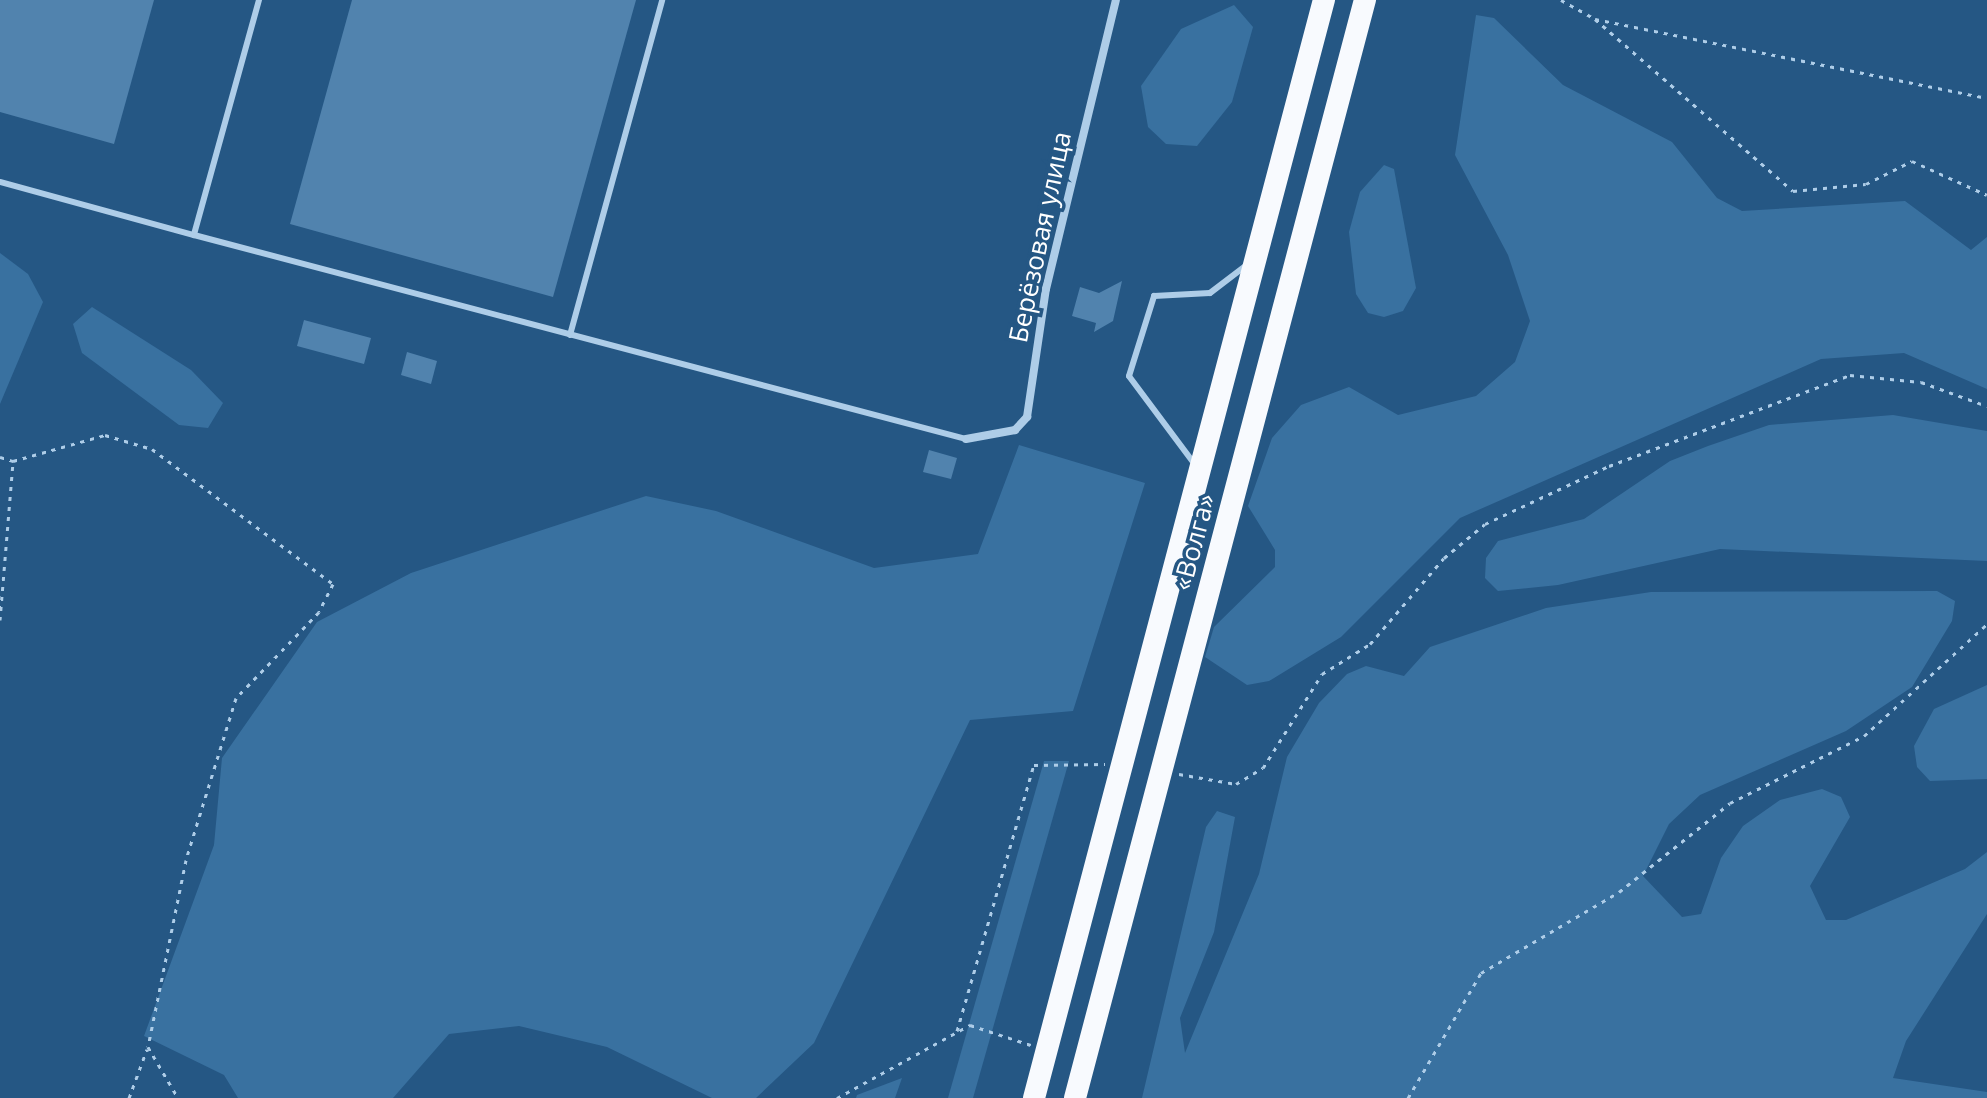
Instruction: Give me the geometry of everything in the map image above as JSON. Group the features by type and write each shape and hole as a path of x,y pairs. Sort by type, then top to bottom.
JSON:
{"highway":[{"name":"«Волга»","path":"1034,1098 1125,764 1324,0"},
{"name":"«Волга»","path":"1075,1098 1365,0"}],"street":[{"name":"Берёзовая улица","path":"966,439 1002,435 1027,417 1046,289 1116,0"}],"lane":[{"path":"194,235 259,0"},
{"path":"570,335 662,0"},
{"path":"0,182 966,439"},
{"path":"1201,473 1129,376 1154,296 1210,293 1257,257"}],"path":[{"path":"1561,0 1595,19 1793,191 1866,184 1912,161 1987,195"},
{"path":"1595,19 1987,98"},
{"path":"1164,770 1236,784 1263,768 1322,674 1370,644 1444,558 1485,524 1609,466 1850,375 1921,382 1987,406"},
{"path":"0,457 13,461 105,435 152,449 333,584 319,612 236,698 186,860 148,1047 129,1098"},
{"path":"0,620 13,461"},
{"path":"1408,1098 1481,973 1619,892 1730,803 1864,736 1987,624"},
{"path":"957,1031 1034,765 1125,764"},
{"path":"837,1098 970,1025 1048,1050"},
{"path":"148,1047 178,1098"}],"shaded area":[{"path":"1234,5 1253,27 1232,102 1197,146 1166,144 1148,127 1141,86 1181,29"},
{"path":"1476,15 1494,18 1563,85 1672,142 1717,198 1742,211 1905,201 1971,250 1987,237 1987,389 1904,353 1821,359 1460,518 1341,637 1269,681 1247,685 1205,657 1214,627 1275,567 1275,550 1248,506 1272,438 1301,405 1349,387 1398,415 1476,396 1515,362 1530,321 1508,255 1455,155"},
{"path":"1384,165 1394,169 1416,288 1403,311 1384,317 1368,313 1356,294 1349,232 1360,192"},
{"path":"0,253 28,274 43,302 0,404"},
{"path":"92,307 191,370 223,403 208,428 179,425 82,353 73,324"},
{"path":"1893,415 1987,431 1987,561 1720,549 1558,585 1498,591 1485,578 1486,558 1498,541 1584,519 1670,461 1769,425"},
{"path":"1019,445 1145,483 1073,711 970,720 814,1043 756,1098 712,1098 607,1047 519,1026 449,1034 393,1098 238,1098 224,1075 144,1036 214,845 222,758 317,622 411,573 646,496 716,511 874,568 978,554"},
{"path":"1937,591 1955,601 1952,621 1912,687 1846,731 1700,795 1669,824 1643,876 1682,917 1701,914 1721,858 1743,826 1780,800 1822,789 1841,797 1850,817 1810,886 1826,920 1846,920 1965,869 1987,852 1987,914 1906,1041 1893,1078 1987,1092 1987,1098 1142,1098 1206,827 1217,811 1235,817 1214,932 1180,1018 1185,1053 1259,874 1287,757 1319,703 1347,674 1366,666 1404,676 1430,647 1546,608 1651,592"},
{"path":"1987,685 1987,779 1930,781 1917,767 1914,746 1934,709"},
{"path":"1044,761 1069,761 973,1098 948,1098"},
{"path":"902,1078 895,1098 856,1098 857,1095"}],"building":[{"path":"0,0 154,0 114,144 0,112"},
{"path":"352,0 636,0 553,297 290,224"},
{"path":"1122,281 1113,321 1094,332 1096,323 1072,316 1080,287 1099,293"},
{"path":"304,320 371,338 364,364 297,346"},
{"path":"407,352 437,361 431,384 401,375"},
{"path":"929,450 957,458 951,479 923,472"}]}
